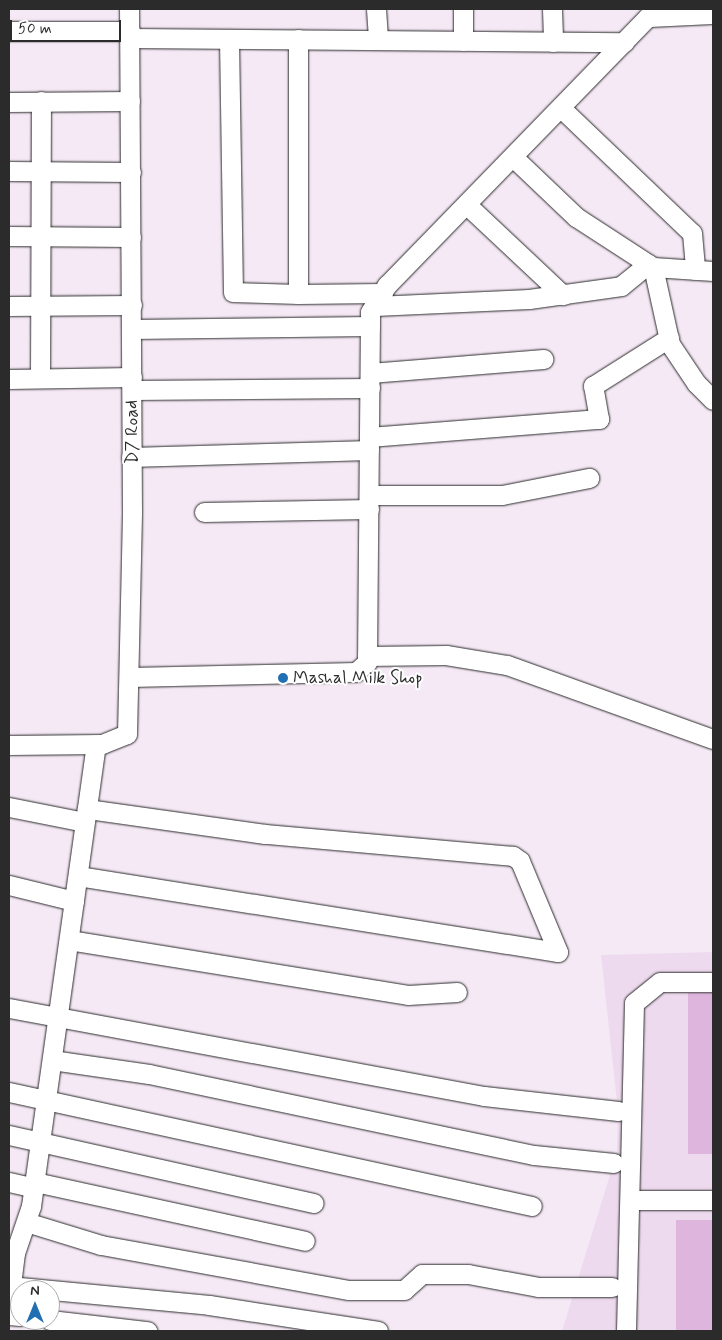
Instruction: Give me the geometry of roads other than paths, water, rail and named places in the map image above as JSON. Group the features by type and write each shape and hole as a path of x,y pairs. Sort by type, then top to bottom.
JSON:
{"street":[{"name":"D7 Road","path":"9,745 96,745 127,734 130,678 132,384 130,9"},
{"path":"376,9 378,40"},
{"path":"463,9 463,41"},
{"path":"552,9 553,42"},
{"path":"130,678 356,672 367,656 370,326 379,299 648,17 713,14"},
{"path":"9,32 229,38 624,42"},
{"path":"229,38 233,292 379,299 563,295 621,286 650,266"},
{"path":"298,39 298,294"},
{"path":"40,101 40,378"},
{"path":"9,102 130,102"},
{"path":"561,108 692,234 694,270"},
{"path":"514,158 576,217 650,266 713,271"},
{"path":"9,171 131,172"},
{"path":"467,205 563,295"},
{"path":"9,236 131,237"},
{"path":"650,266 669,338 696,383 713,400"},
{"path":"9,306 132,305"},
{"path":"132,329 370,326"},
{"path":"131,457 369,444 599,419 593,386 669,338"},
{"path":"9,379 40,378 132,384 370,381 543,359"},
{"path":"204,512 502,495 589,478"},
{"path":"367,656 446,655 507,665 713,739"},
{"path":"96,745 34,1185 26,1222 12,1253 9,1291 209,1305 378,1331"},
{"path":"9,807 265,834 512,856 520,861 558,952 78,876"},
{"path":"9,885 74,901"},
{"path":"69,940 408,995 457,992"},
{"path":"626,1331 631,1200 634,1003 660,982 713,982"},
{"path":"9,1008 420,1081 484,1096 618,1111"},
{"path":"52,1060 149,1074 534,1156 614,1163"},
{"path":"9,1092 532,1206"},
{"path":"9,1134 313,1203"},
{"path":"9,1182 34,1185 305,1241"},
{"path":"631,1200 713,1200"},
{"path":"26,1222 101,1245 349,1290 404,1290 422,1274 468,1274 538,1287 612,1286"},
{"path":"60,1321 147,1331"}],"place":[{"name":"Mashal Milk Shop","path":"283,678"}]}
